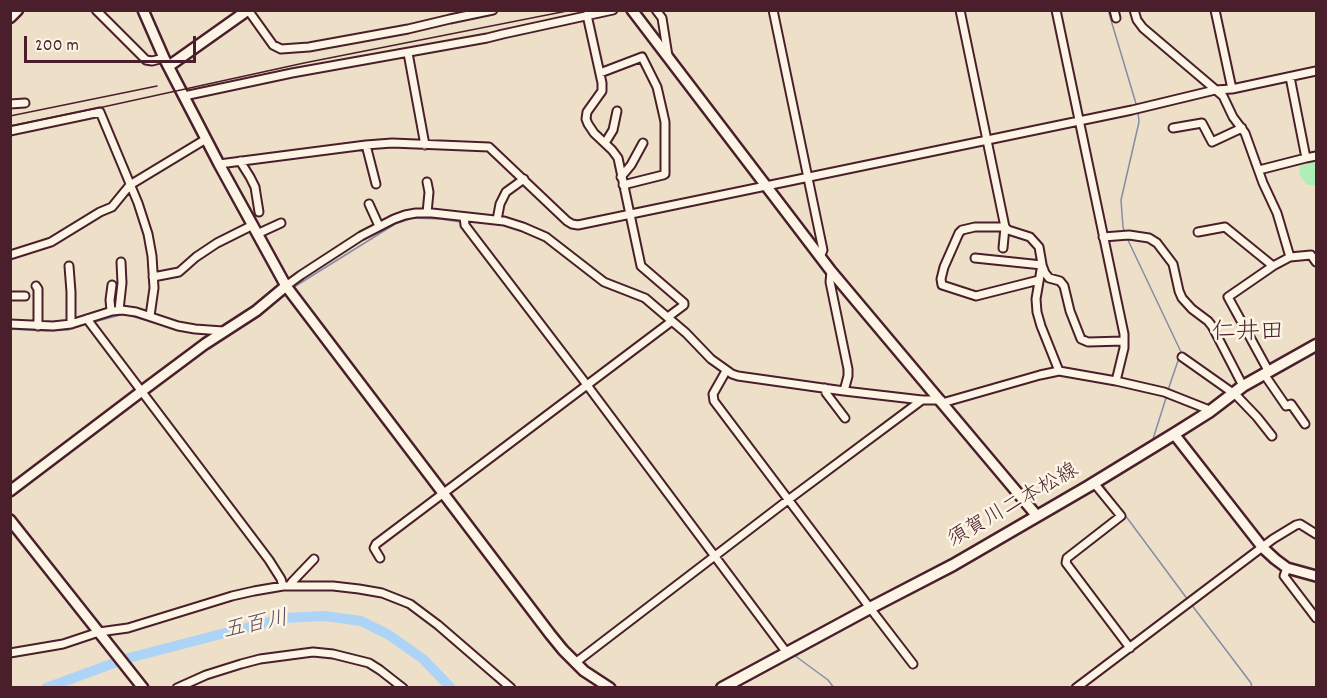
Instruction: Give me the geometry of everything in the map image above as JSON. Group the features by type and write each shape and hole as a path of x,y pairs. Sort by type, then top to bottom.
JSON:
{"main road":[{"path":"10,17 17,10"},
{"name":"須賀川二本松線","path":"722,687 953,565 1094,483 1174,434 1236,391 1317,345"}],"street":[{"path":"96,10 146,60 166,62 248,10 273,45 281,49 309,47 408,29 493,10"},
{"path":"143,10 166,62 286,286 550,634 575,663 593,678 610,687"},
{"path":"444,10 450,19"},
{"path":"184,96 292,73 488,38 613,10"},
{"path":"632,10 831,271 1037,516"},
{"path":"656,10 662,18 668,58"},
{"path":"773,10 823,250 820,257"},
{"path":"960,10 1005,227 1003,248"},
{"path":"1056,10 1124,334 1124,348 1116,381"},
{"path":"1134,10 1143,28 1223,96 1233,117 1242,128 1277,213 1290,257"},
{"path":"1215,10 1232,89"},
{"path":"380,558 374,548 376,544 587,385 670,319 684,305 640,266 618,158 590,128 586,119 587,112 602,91 587,15"},
{"path":"408,53 425,146"},
{"path":"600,73 642,57 657,87 665,122 664,174 622,181"},
{"path":"219,164 366,144 489,147 572,224 578,225 1148,107 1215,90 1232,89 1317,71"},
{"path":"1290,76 1306,158"},
{"path":"10,104 25,103"},
{"path":"605,143 613,130 617,111"},
{"path":"10,130 100,112 148,234 153,277 150,316"},
{"path":"1173,128 1202,123 1212,142 1242,128"},
{"path":"10,255 51,242 112,207 130,185 206,139"},
{"path":"622,181 643,143"},
{"path":"366,144 376,184"},
{"path":"1258,170 1317,156"},
{"path":"240,161 255,187 259,212"},
{"path":"497,220 500,204 506,192 524,179"},
{"path":"427,182 428,213"},
{"path":"369,204 379,226"},
{"path":"10,491 142,391 256,311 301,274 379,226 411,213 497,220 513,223 546,237 599,279 645,298 711,359 726,371 738,376 844,391 942,401 1059,371 1167,393 1209,411"},
{"path":"464,217 465,225 787,653"},
{"path":"153,277 179,272 216,243 281,223"},
{"path":"1039,280 976,296 942,285 941,279 960,231 975,227 1005,227 1033,239 1041,252 1042,265 1036,298 1037,312 1059,371"},
{"path":"1198,232 1225,227 1273,266"},
{"path":"1103,237 1126,235 1155,240 1173,264 1182,298 1212,326 1236,391 1272,436"},
{"path":"1305,424 1291,404 1286,406 1266,373 1228,297 1290,257 1311,255 1317,262"},
{"path":"975,258 1042,265"},
{"path":"115,311 122,283 121,262"},
{"path":"1042,265 1049,278 1060,281 1064,286 1070,311 1082,339 1088,342 1124,341"},
{"path":"69,266 71,324"},
{"path":"831,271 830,282 848,369 844,391"},
{"path":"112,285 110,300 115,311"},
{"path":"36,286 38,289 38,326"},
{"path":"10,296 25,296"},
{"path":"10,324 53,327 115,311 129,310 178,326 223,332"},
{"path":"87,319 269,560 286,586"},
{"path":"1182,357 1236,391"},
{"path":"726,371 712,394 714,401 914,664"},
{"path":"825,388 826,393 844,418"},
{"path":"575,663 922,400"},
{"path":"1174,434 1263,548 1287,568 1317,576"},
{"path":"1094,483 1121,516 1067,558 1066,563 1130,648"},
{"path":"10,520 142,687"},
{"path":"1076,687 1273,539 1300,524 1317,534"},
{"path":"286,586 314,559"},
{"path":"1287,568 1284,576 1317,618"},
{"path":"10,653 63,644 128,628 232,596 286,586 333,586 382,593 396,598 424,614 511,687"},
{"path":"177,687 241,664 313,652 333,654 369,663 403,687"}],"green space":[{"path":"1316,163 1316,185 1307,185 1299,174 1300,166"}],"waterway":[{"path":"1108,10 1137,107"},
{"path":"1125,233 1121,200 1139,122 1138,112"},
{"path":"296,291 294,287 395,224 413,218 461,222"},
{"path":"1127,238 1181,352 1168,390"},
{"path":"268,307 283,295 289,295"},
{"path":"94,322 124,314 173,328"},
{"path":"224,337 255,317"},
{"path":"10,329 68,330 86,324"},
{"path":"196,332 207,334"},
{"path":"1152,442 1167,395"},
{"path":"1102,484 1188,600"},
{"path":"1191,604 1251,683 1252,688"},
{"name":"五百川","path":"46,688 125,659 225,633 285,618 324,616 361,621 389,635 423,659 451,688"},
{"path":"794,655 828,680 834,688"}],"railway":[{"path":"10,126 304,63 572,10"},
{"path":"10,116 157,86"}],"district":[{"name":"仁井田","path":"1248,335"}]}
